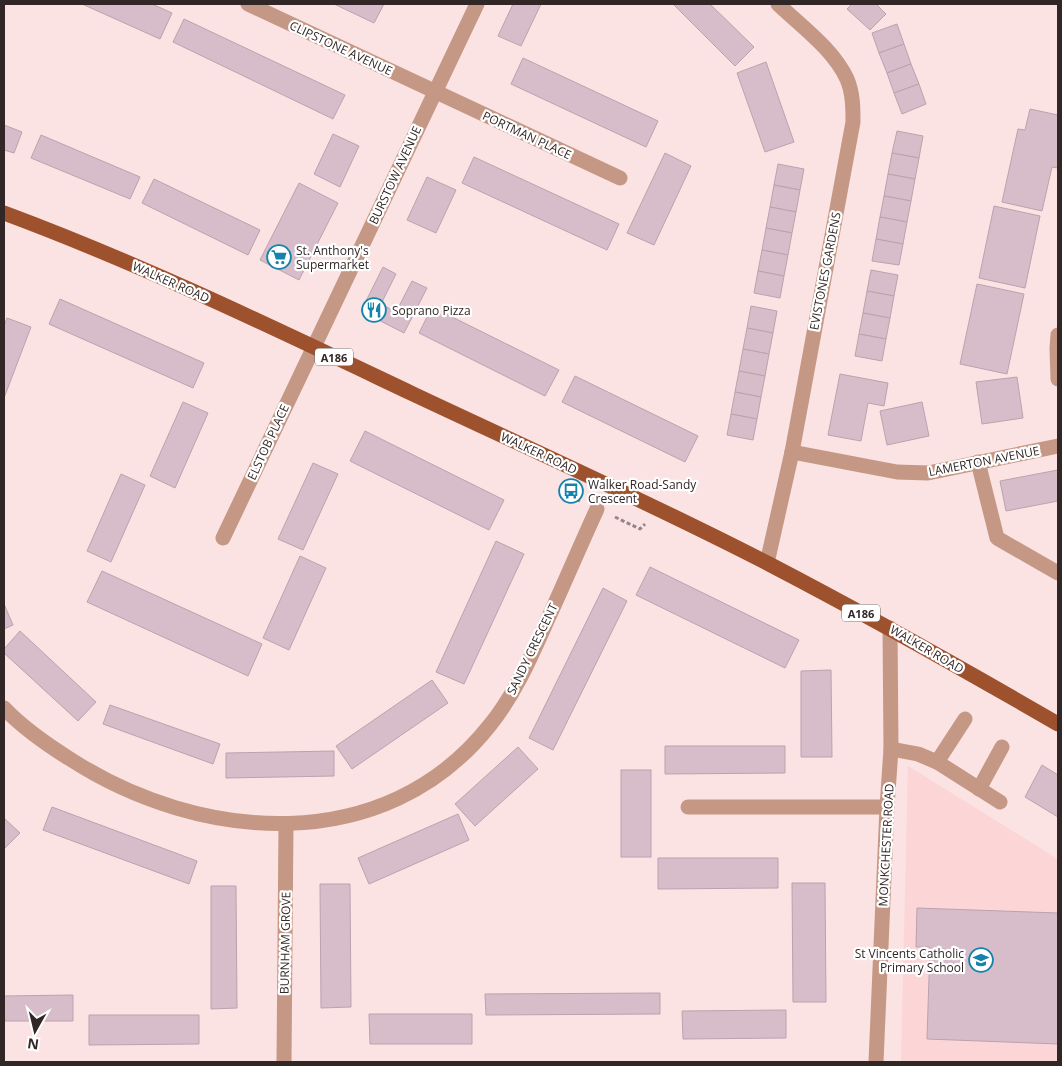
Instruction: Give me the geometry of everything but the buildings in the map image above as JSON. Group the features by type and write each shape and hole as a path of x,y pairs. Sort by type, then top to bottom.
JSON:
{"main road":[{"name":"WALKER ROAD","path":"4,216 87,246 182,287 575,470 767,563 890,628 1058,724"}],"street":[{"name":"CLIPSTONE AVENUE","path":"248,4 434,91"},
{"name":"BURSTOW AVENUE","path":"313,347 477,4"},
{"name":"EVISTONES GARDENS","path":"767,563 792,452 850,138 853,107 847,80 840,66 778,4"},
{"name":"PORTMAN PLACE","path":"434,91 620,178"},
{"path":"1058,335 1058,379"},
{"name":"ELSTOB PLACE","path":"223,538 313,347"},
{"name":"LAMERTON AVENUE","path":"792,452 897,472 928,473 1058,446"},
{"path":"978,462 997,538 1058,573"},
{"name":"SANDY CRESCENT","path":"6,717 90,772 123,789 186,812 244,822 286,824 321,822 356,815 390,803 418,789 468,750 494,720 524,673 597,509"},
{"name":"MONKCHESTER ROAD","path":"876,1062 891,749 890,628"},
{"path":"937,762 965,719"},
{"path":"979,789 1002,746"},
{"path":"891,749 918,754 937,762 1000,802"},
{"path":"688,807 887,807"},
{"name":"BURNHAM GROVE","path":"284,1062 286,824"}],"shaded area":[{"name":"St Vincents Catholic Primary School","path":"908,766 1058,859 1058,1062 901,1062"}],"place":[{"name":"St. Anthony's Supermarket","path":"279,257"},
{"name":"Soprano Pizza","path":"374,310"},
{"name":"Walker Road-Sandy Crescent","path":"571,491"},
{"name":"St Vincents Catholic Primary School","path":"981,960"}]}
